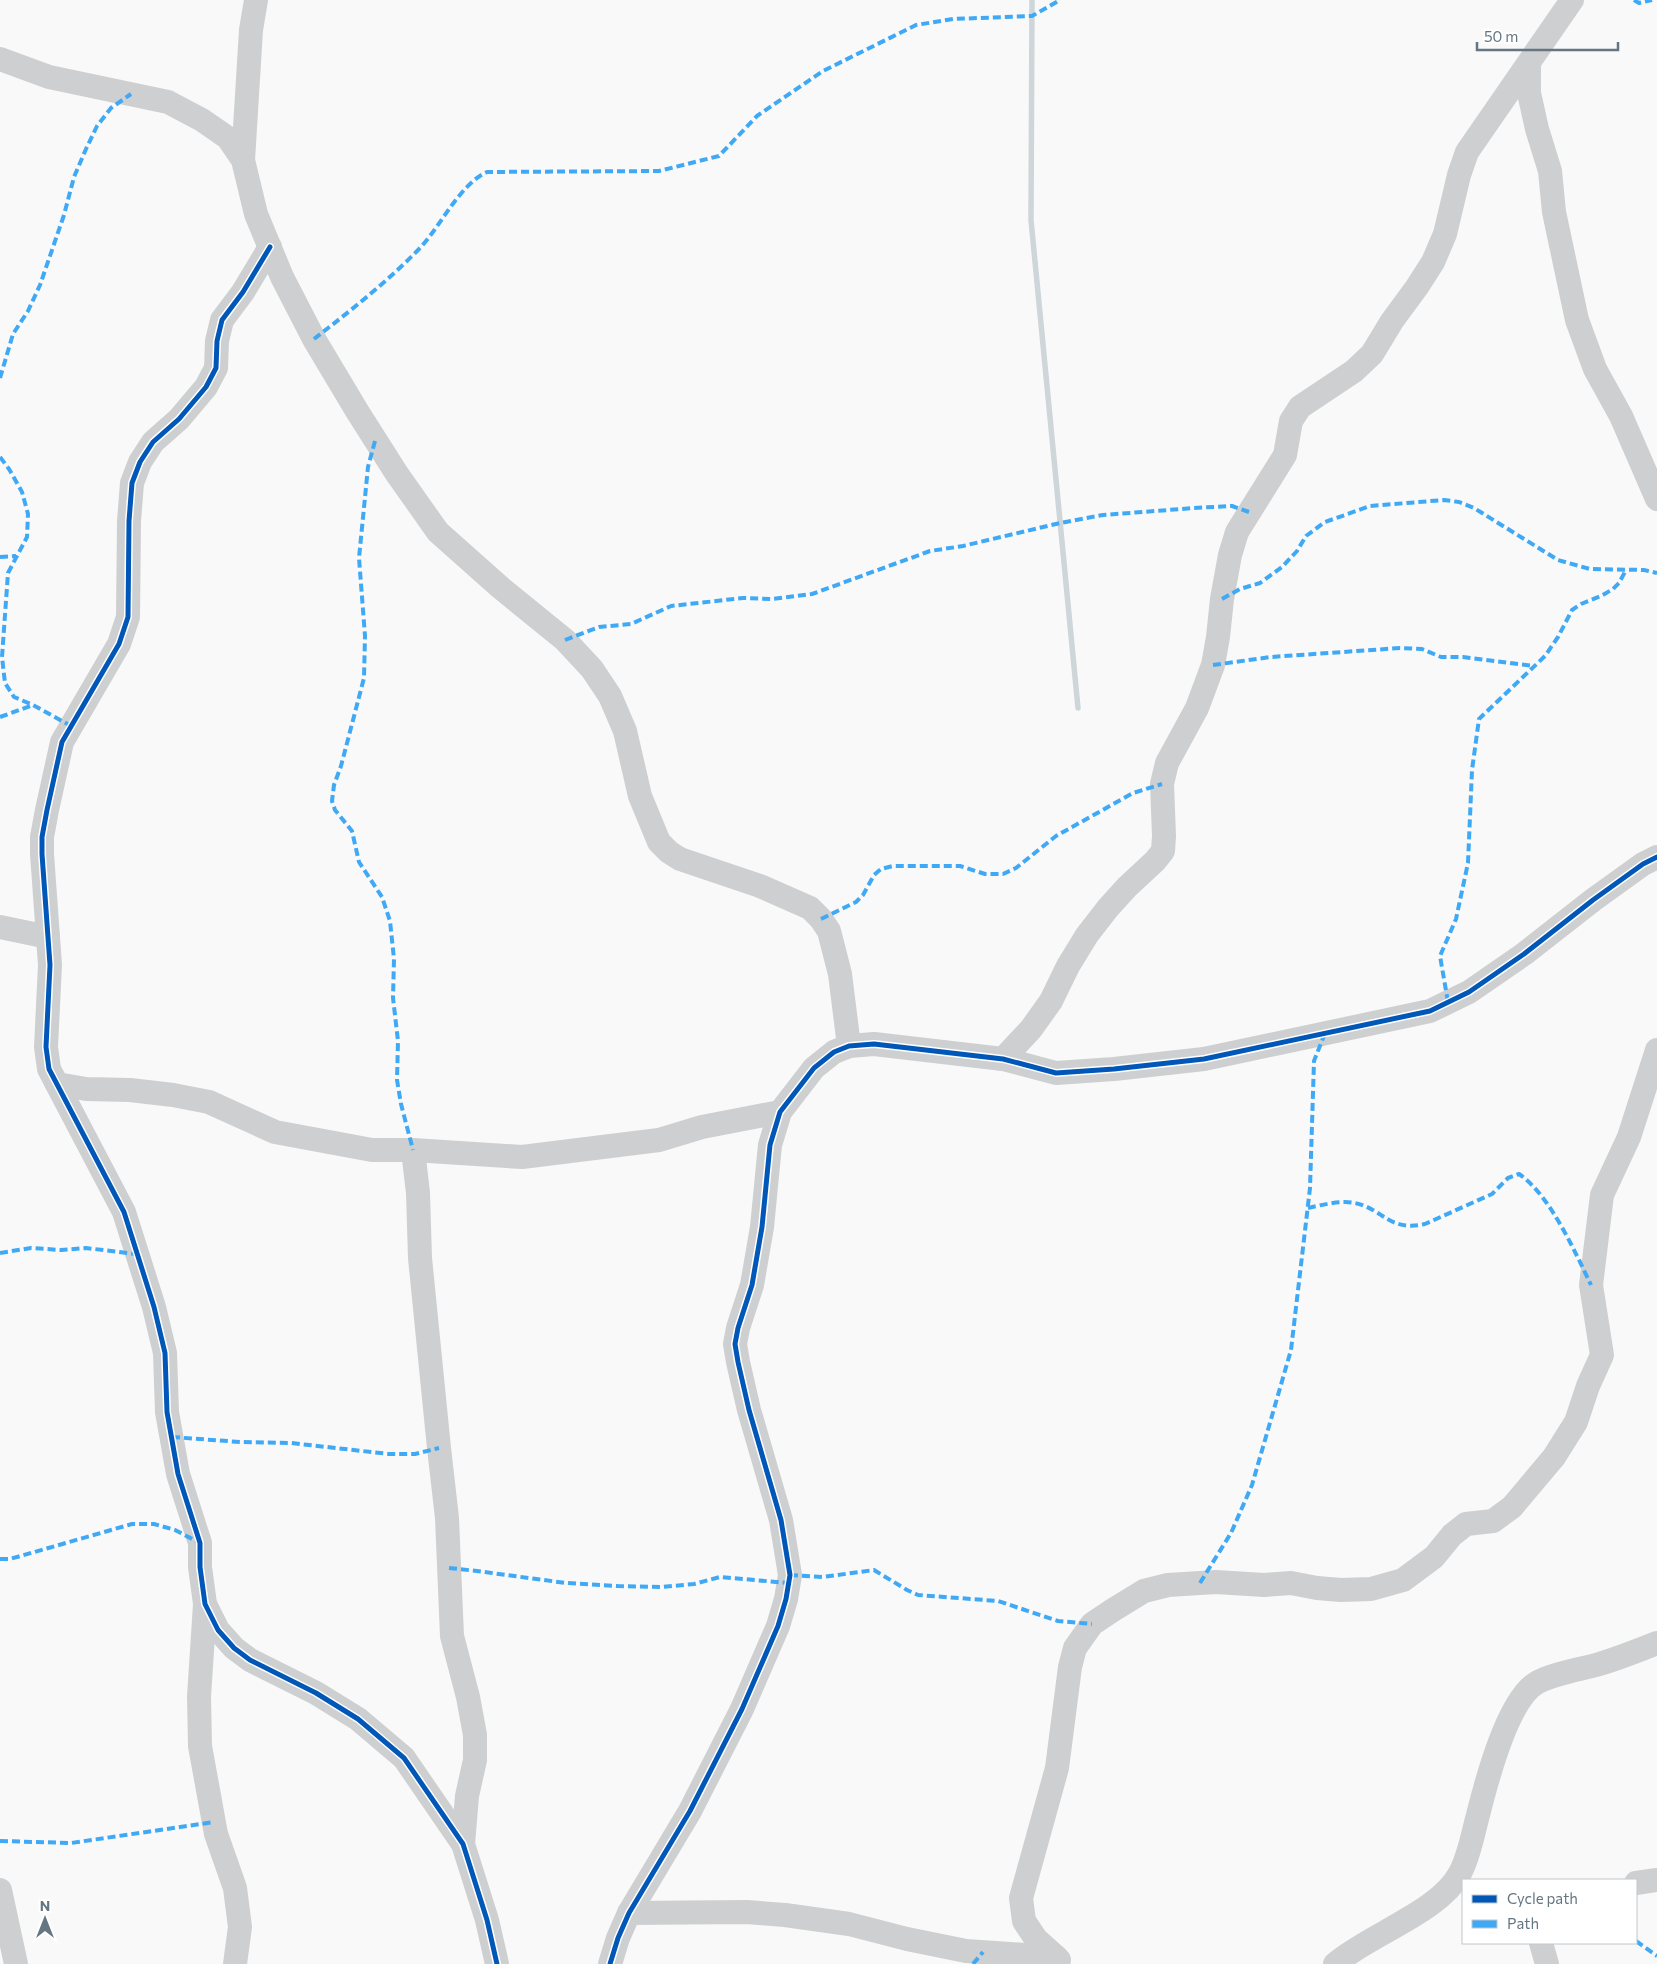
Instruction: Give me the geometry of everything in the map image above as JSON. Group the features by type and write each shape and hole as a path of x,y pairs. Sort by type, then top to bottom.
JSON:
{"street":[{"path":"256,0 251,30 243,160 256,214 282,277 314,339 397,474 438,532 501,588 565,640 592,669 610,696 625,731 640,796 659,842 680,859 760,886 810,908 822,919 829,931 840,974 849,1046"},
{"path":"1003,1059 1031,1029 1051,1001 1068,966 1087,935 1127,887 1163,851 1162,784 1167,763 1197,708 1212,665 1230,554 1237,532 1285,454 1291,422 1300,407 1346,376 1372,354 1392,322 1417,288 1433,262 1445,234 1467,152 1529,65 1572,0"},
{"path":"0,58 49,77 168,102 202,120 228,138 243,160"},
{"path":"1529,65 1530,93 1537,128 1550,171 1554,212 1577,320 1595,369 1621,416 1657,499"},
{"path":"235,1964 240,1927 235,1888 216,1834 200,1746 199,1697 205,1604 200,1567 200,1543 178,1474 167,1412 164,1353 154,1307 124,1212 49,1069 46,1047 50,965 42,837 62,742 119,644 128,617 129,521 132,484 140,462 153,442 179,419 206,387 216,368 217,341 222,320 243,292 270,247"},
{"path":"610,1964 618,1938 629,1913 690,1810 742,1709 778,1626 786,1599 790,1575 781,1520 749,1410 735,1344 738,1328 752,1285 762,1227 770,1145 780,1112 814,1068 834,1052 849,1046 874,1044 1003,1059 1056,1072 1123,1068 1204,1059 1430,1010 1469,992 1524,954 1593,900 1657,857"},
{"path":"0,927 48,937"},
{"path":"1059,1960 1036,1939 1024,1922 1021,1898 1057,1768 1070,1667 1075,1648 1092,1624 1144,1591 1168,1585 1216,1582 1264,1585 1291,1583 1340,1590 1371,1589 1403,1580 1434,1558 1452,1535 1466,1524 1493,1521 1512,1507 1554,1457 1576,1422 1588,1386 1602,1356 1592,1285 1602,1195 1628,1137 1657,1050"},
{"path":"57,1084 86,1089 130,1090 173,1095 209,1102 275,1132 372,1150 413,1150 522,1157 659,1140 702,1127 780,1112"},
{"path":"413,1150 418,1193 420,1258 438,1448 447,1518 452,1636 468,1697 475,1735 475,1760 467,1796 463,1844"},
{"path":"205,1604 218,1630 234,1648 250,1660 316,1693 358,1719 404,1758 463,1844 487,1920 497,1964"},
{"path":"1335,1964 1348,1953 1455,1892 1490,1772 1513,1711 1522,1695 1537,1683 1560,1674 1597,1665 1657,1643"},
{"path":"1637,1883 1657,1880"},
{"path":"0,1890 16,1964"},
{"path":"629,1913 747,1912 785,1915 849,1924 907,1939 966,1951 1059,1960"},
{"path":"1542,1944 1547,1964"}],"waterway":[{"path":"1032,0 1031,220 1078,708"}],"marked path":[{"path":"314,339 368,296 407,261 427,240 459,196 477,178 487,172 659,171 719,156 757,116 823,71 916,25 953,19 1032,16 1060,0"},
{"path":"1634,0 1639,3 1652,0"},
{"path":"0,378 13,334 28,311 40,285 64,215 74,177 86,149 97,126 111,108 131,94"},
{"path":"375,441 368,467 359,558 365,636 364,678 341,766 334,785 332,801 335,810 352,831 359,862 382,897 390,921 394,959 393,998 398,1041 397,1080 413,1150"},
{"path":"0,457 22,492 28,514 27,537 8,573 2,657 5,683 14,697 71,726"},
{"path":"1222,599 1240,589 1260,583 1282,567 1297,551 1306,536 1325,522 1370,506 1444,500 1459,502 1474,508 1558,560 1590,569 1644,570 1657,573"},
{"path":"565,640 599,627 631,624 671,606 743,598 773,599 812,594 930,551 963,546 1060,523 1103,515 1194,508 1232,506 1249,512"},
{"path":"0,557 16,556"},
{"path":"1448,1002 1440,956 1456,919 1468,863 1472,770 1479,719 1545,656 1558,637 1572,610 1613,589 1619,583 1626,570"},
{"path":"1213,665 1271,657 1400,648 1422,649 1441,657 1463,657 1534,666"},
{"path":"0,717 33,705"},
{"path":"821,919 856,902 863,895 874,875 881,869 893,866 960,866 985,874 1003,874 1016,868 1056,836 1133,793 1162,784"},
{"path":"1200,1583 1231,1533 1252,1485 1291,1350 1310,1188 1314,1061 1325,1033"},
{"path":"1308,1208 1337,1202 1355,1203 1365,1206 1394,1222 1413,1226 1425,1224 1492,1194 1508,1178 1519,1174 1541,1196 1561,1225 1591,1285"},
{"path":"0,1253 31,1248 61,1250 86,1248 136,1254"},
{"path":"172,1437 240,1442 291,1443 389,1454 415,1454 439,1448"},
{"path":"0,1559 10,1559 132,1524 154,1524 175,1530 200,1543"},
{"path":"449,1568 566,1583 618,1586 662,1587 694,1584 720,1577 788,1583"},
{"path":"790,1575 823,1577 874,1570 918,1595 998,1601 1058,1621 1092,1624"},
{"path":"0,1841 71,1843 214,1822"},
{"path":"1637,1942 1657,1956"},
{"path":"973,1964 983,1952"}],"cycle path":[{"path":"270,247 243,292 222,320 217,341 216,368 206,387 179,419 153,442 140,462 132,483 129,521 128,617 119,644 62,742 42,837 50,965 46,1047 49,1069 124,1212 154,1307 165,1353 167,1412 178,1474 200,1543 200,1567 205,1604 218,1630 234,1648 250,1660 316,1693 358,1719 404,1758 463,1844 487,1920 497,1964"},
{"path":"610,1964 618,1938 629,1913 690,1811 742,1709 778,1626 786,1599 790,1575 781,1520 749,1410 735,1344 738,1328 752,1285 762,1227 770,1145 780,1112 814,1068 834,1052 849,1046 874,1044 1003,1059 1056,1073 1114,1069 1204,1059 1430,1011 1469,992 1524,954 1643,864 1657,857"}]}
